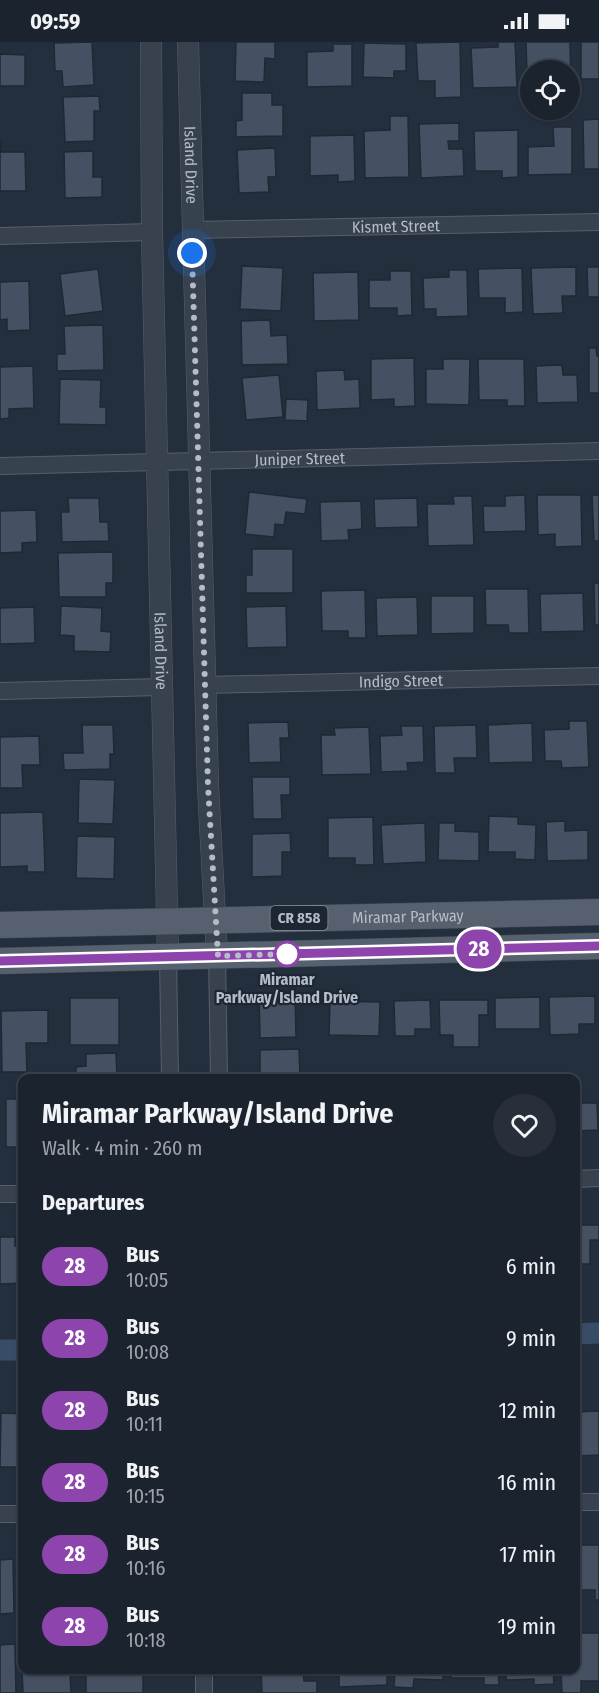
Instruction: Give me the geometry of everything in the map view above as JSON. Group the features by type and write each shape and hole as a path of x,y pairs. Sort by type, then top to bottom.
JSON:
{"main road":[{"name":"Miramar Parkway","path":"0,925 599,912"},
{"name":"CR 858","path":"0,961 599,946"}],"street":[{"name":"Island Drive","path":"151,42 156,462 170,1074"},
{"name":"Island Drive","path":"188,42 208,786 218,956 219,1074"},
{"name":"Kismet Street","path":"192,230 599,222"},
{"path":"0,236 152,232"},
{"name":"Juniper Street","path":"0,466 599,451"},
{"name":"Indigo Street","path":"205,685 599,676"},
{"path":"0,691 161,687"},
{"path":"580,1179 599,1178"},
{"path":"0,1194 18,1194"},
{"path":"580,1502 599,1502"},
{"path":"0,1514 18,1514"},
{"path":"204,1674 204,1693"}],"building":[{"path":"92,42 94,85 63,87 62,71 55,71 54,43"},
{"path":"236,42 275,42 275,59 265,58 264,82 235,81"},
{"path":"460,42 461,97 435,98 435,81 418,81 416,43"},
{"path":"498,42 515,42 517,87 473,88 471,48 498,47"},
{"path":"526,42 570,42 570,60 527,60"},
{"path":"581,42 599,42 599,79 581,79"},
{"path":"364,43 406,44 406,71 394,71 394,78 363,77"},
{"path":"333,44 352,44 352,86 307,87 307,52 333,51"},
{"path":"0,54 25,55 25,86 0,86"},
{"path":"242,93 272,93 272,105 283,105 283,136 236,137 236,121 242,120"},
{"path":"99,96 100,111 94,111 94,141 65,142 63,97"},
{"path":"390,116 408,116 409,177 365,178 364,131 390,130"},
{"path":"599,119 599,169 584,169 583,120"},
{"path":"459,123 459,141 448,141 449,149 463,149 464,176 421,178 419,124"},
{"path":"553,127 572,127 572,174 528,175 528,147 554,146"},
{"path":"518,130 518,177 502,178 502,171 475,171 474,131"},
{"path":"354,135 355,181 338,182 338,175 310,176 310,136"},
{"path":"0,142 1,152 25,152 26,191 0,191"},
{"path":"275,148 276,177 268,177 269,192 239,193 237,150"},
{"path":"93,151 93,177 102,177 102,197 65,198 64,152"},
{"path":"242,266 283,268 281,311 240,309"},
{"path":"576,267 576,296 562,296 563,313 533,314 531,268"},
{"path":"587,267 599,267 599,297 588,297"},
{"path":"522,268 523,312 505,313 505,298 479,298 478,269"},
{"path":"98,269 103,311 65,316 60,274"},
{"path":"449,270 467,270 468,316 436,317 436,309 424,309 423,278 449,277"},
{"path":"390,271 411,271 412,315 397,316 397,308 369,308 369,280 390,280"},
{"path":"358,272 359,320 314,321 313,273"},
{"path":"29,281 30,330 7,331 7,319 0,320 0,282"},
{"path":"270,320 271,336 287,335 288,364 242,365 241,321"},
{"path":"103,325 104,370 57,371 57,354 65,354 64,326"},
{"path":"589,348 596,348 597,356 599,356 599,393 589,393"},
{"path":"414,358 415,406 394,407 394,399 371,400 371,359"},
{"path":"443,359 470,359 469,405 426,404 426,369 443,369"},
{"path":"478,359 524,359 525,406 507,406 507,400 479,400"},
{"path":"562,365 563,375 577,375 578,402 537,403 536,366"},
{"path":"33,366 34,408 9,409 9,418 0,419 0,367"},
{"path":"344,370 345,380 359,379 360,408 317,410 316,371"},
{"path":"279,375 283,417 246,420 242,378"},
{"path":"60,379 101,380 100,407 106,407 106,425 59,424"},
{"path":"286,399 308,400 307,421 285,420"},
{"path":"249,492 307,499 305,514 286,512 284,525 275,524 274,537 245,534"},
{"path":"525,495 526,531 484,532 483,506 505,506 505,496"},
{"path":"537,495 581,495 582,546 555,547 555,534 538,535"},
{"path":"592,495 599,495 599,541 594,541"},
{"path":"453,496 472,496 474,545 428,546 427,504 454,504"},
{"path":"68,498 99,498 100,522 108,522 109,541 62,542 61,512 69,512"},
{"path":"417,498 418,527 375,528 374,499"},
{"path":"361,501 362,529 348,530 349,540 321,541 320,502"},
{"path":"36,510 37,542 22,543 22,552 0,553 0,511"},
{"path":"252,549 293,549 293,593 246,593 246,575 252,575"},
{"path":"113,552 113,583 106,583 106,597 59,597 58,553"},
{"path":"594,583 599,583 599,625 595,625"},
{"path":"485,589 528,589 529,633 509,633 508,625 486,625"},
{"path":"365,590 366,638 348,638 348,631 322,631 321,591"},
{"path":"583,593 584,631 541,632 540,594"},
{"path":"431,596 474,596 474,633 431,634"},
{"path":"417,597 418,635 377,636 376,598"},
{"path":"61,606 102,608 101,631 111,632 110,652 74,651 74,636 60,635"},
{"path":"286,606 287,647 247,648 246,607"},
{"path":"34,607 35,643 0,644 0,608"},
{"path":"569,721 587,721 589,767 562,768 561,761 545,761 544,730 569,729"},
{"path":"288,722 289,738 280,738 281,762 249,763 248,723"},
{"path":"532,723 533,762 489,763 488,725"},
{"path":"82,725 113,725 114,754 110,754 110,769 64,770 63,753 83,753"},
{"path":"476,725 477,758 454,758 455,773 435,773 434,726"},
{"path":"401,726 423,726 424,762 407,763 408,771 381,772 380,736 402,735"},
{"path":"369,727 371,774 322,775 321,735 335,735 334,728"},
{"path":"39,736 40,765 22,765 23,788 0,788 0,737"},
{"path":"252,777 290,777 290,795 281,795 282,819 253,819"},
{"path":"79,779 115,780 113,824 78,823"},
{"path":"43,812 45,872 27,872 27,866 0,867 0,813"},
{"path":"489,816 518,817 518,824 536,825 535,860 515,859 515,852 488,852"},
{"path":"373,817 374,865 355,865 355,858 328,858 328,818"},
{"path":"565,821 565,831 588,830 588,860 547,861 546,822"},
{"path":"425,823 426,862 383,864 381,825"},
{"path":"439,823 455,823 455,831 479,832 479,861 438,860"},
{"path":"290,833 291,852 282,852 282,876 252,877 252,834"},
{"path":"77,836 115,837 114,879 76,878"},
{"path":"295,992 296,1037 260,1038 259,993"},
{"path":"595,996 595,1024 579,1024 579,1034 550,1035 549,997"},
{"path":"540,997 540,1029 495,1029 495,998"},
{"path":"70,998 119,998 119,1045 70,1045"},
{"path":"430,1000 431,1029 415,1029 415,1036 395,1036 394,1001"},
{"path":"439,1000 488,1000 488,1015 479,1015 479,1047 453,1047 453,1035 440,1035"},
{"path":"330,1001 380,1002 379,1036 329,1035"},
{"path":"48,1010 48,1043 26,1043 27,1072 2,1072 1,1011"},
{"path":"299,1049 300,1074 260,1074 260,1050"},
{"path":"116,1053 117,1074 76,1074 76,1067 86,1066 86,1054"},
{"path":"580,1098 582,1098 582,1103 597,1103 598,1130 580,1131"},
{"path":"6,1099 18,1099 18,1147 6,1147"},
{"path":"580,1225 599,1225 599,1240 590,1240 590,1264 580,1264"},
{"path":"0,1237 15,1237 15,1246 18,1246 18,1283 0,1284"},
{"path":"599,1411 599,1455 580,1456 580,1412"},
{"path":"1,1413 18,1414 18,1467 0,1467"},
{"path":"580,1545 599,1545 599,1600 595,1600 595,1590 580,1590"},
{"path":"13,1559 14,1613 0,1614 0,1560"},
{"path":"580,1633 599,1633 599,1681 581,1681 581,1693 562,1693 561,1674 580,1674"},
{"path":"15,1644 16,1693 0,1693 0,1645"},
{"path":"22,1674 70,1674 71,1693 23,1693"},
{"path":"86,1674 143,1674 143,1693 86,1693"},
{"path":"261,1674 303,1674 304,1681 317,1681 317,1693 262,1693"},
{"path":"339,1674 387,1674 387,1685 339,1687"},
{"path":"395,1674 443,1674 443,1680 414,1679 413,1688 394,1687"},
{"path":"451,1674 498,1674 499,1685 484,1685 484,1678 451,1678"},
{"path":"506,1674 553,1674 554,1684 534,1685 534,1679 506,1680"}],"waterway":[{"path":"580,1334 599,1333"},
{"path":"0,1350 18,1350"}],"bus line":[{"name":"28","path":"0,961 599,946"}],"place":[{"name":"Miramar Parkway/Island Drive","path":"287,954"}],"route":[{"path":"192,253 208,786 218,956 289,954 287,954"}]}
